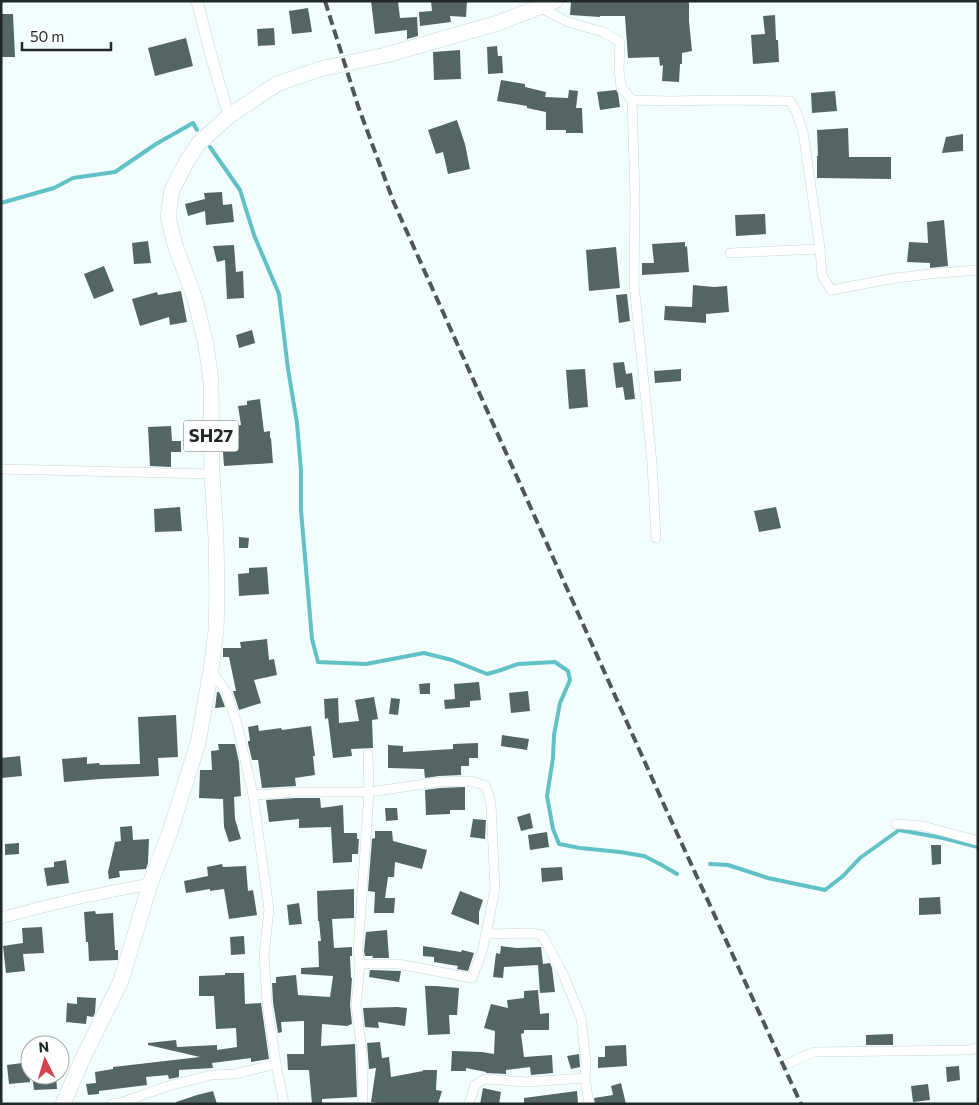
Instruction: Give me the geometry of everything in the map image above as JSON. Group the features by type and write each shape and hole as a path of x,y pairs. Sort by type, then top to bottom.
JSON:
{"main road":[{"name":"SH27","path":"62,1104 121,981 150,884 170,832 198,743 216,632 216,538 212,474 211,381 206,345 195,299 175,245 168,217 172,190 199,143 229,116 276,84 320,69 386,55 498,23 555,1"}],"street":[{"path":"197,1 229,116"},
{"path":"540,7 568,22 603,32 620,42 619,70 621,88 632,100 635,197 634,284 652,463 656,538"},
{"path":"632,100 790,101 796,111 802,132 820,248 822,276 831,290 896,278 978,270"},
{"path":"730,253 820,248"},
{"path":"1,469 212,474"},
{"path":"211,670 227,693 230,701 253,795 269,909 264,955 267,1004 284,1104"},
{"path":"361,1104 362,1052 356,1005 369,792 368,754"},
{"path":"253,795 296,792 369,792 439,782 471,782 486,786 491,804 495,889 482,952 472,978 398,964 360,964"},
{"path":"896,824 923,826 978,841"},
{"path":"1,918 96,894 150,884"},
{"path":"486,934 531,933 542,935 564,976 581,1018 586,1063 585,1078 589,1104"},
{"path":"784,1065 814,1052 970,1050 978,1047"},
{"path":"112,1104 168,1086 212,1075 234,1074 276,1064"},
{"path":"469,1104 475,1085 485,1079 527,1082 585,1078"}],"building":[{"path":"371,1 398,1 400,18 417,17 418,36 407,39 407,30 375,34"},
{"path":"431,1 467,1 466,17 450,16 451,22 420,26 419,12 432,11"},
{"path":"571,1 689,1 692,51 682,53 679,82 662,81 663,65 660,66 659,57 628,58 625,16 570,15"},
{"path":"308,8 312,32 292,34 289,11"},
{"path":"1,14 13,14 15,57 2,57"},
{"path":"775,15 779,62 753,64 751,35 765,34 763,16"},
{"path":"274,28 275,45 258,46 257,29"},
{"path":"186,38 193,66 155,76 148,48"},
{"path":"497,46 498,56 502,56 503,73 488,74 487,47"},
{"path":"460,50 461,79 434,80 433,52"},
{"path":"501,80 525,84 525,87 546,92 545,97 568,98 569,90 578,91 576,108 582,108 583,133 566,133 566,130 546,130 546,112 527,108 527,106 497,101"},
{"path":"616,90 620,107 600,110 597,92"},
{"path":"835,91 837,111 812,113 811,93"},
{"path":"457,120 465,144 470,169 448,174 443,152 436,154 428,130"},
{"path":"848,128 849,157 891,157 891,179 817,178 817,130"},
{"path":"963,134 963,151 942,153 946,137"},
{"path":"222,192 223,205 232,204 234,222 206,225 205,211 188,216 185,204 205,199 204,193"},
{"path":"765,214 766,234 736,236 735,215"},
{"path":"944,220 948,266 930,268 930,263 907,262 909,242 928,243 927,222"},
{"path":"148,241 151,263 134,264 132,243"},
{"path":"685,242 689,272 642,275 642,263 654,263 652,244"},
{"path":"234,245 236,272 243,271 244,298 227,299 225,260 217,262 213,246"},
{"path":"616,247 620,288 589,291 586,250"},
{"path":"104,266 114,291 94,299 84,274"},
{"path":"693,285 727,286 729,312 706,314 706,323 664,320 665,306 692,307"},
{"path":"181,291 187,322 170,325 169,317 140,326 132,299 157,292 158,295"},
{"path":"627,294 630,321 619,323 616,295"},
{"path":"252,330 255,343 239,348 236,335"},
{"path":"624,362 626,374 632,373 635,399 625,400 623,387 616,388 613,363"},
{"path":"585,369 588,407 569,409 566,370"},
{"path":"681,369 681,381 655,383 654,371"},
{"path":"260,399 264,432 270,431 273,463 224,466 222,428 241,425 238,406 247,405 247,401"},
{"path":"171,426 172,441 181,441 181,452 171,452 171,467 150,466 148,427"},
{"path":"180,507 182,531 155,532 154,509"},
{"path":"776,507 781,528 759,532 754,511"},
{"path":"239,537 249,538 248,548 239,548"},
{"path":"267,567 269,594 239,596 238,574 249,573 249,568"},
{"path":"267,639 269,660 274,659 277,675 254,680 261,703 239,710 233,691 236,691 229,657 223,657 223,648 241,648 240,642"},
{"path":"479,682 481,700 470,701 470,707 445,709 444,700 455,699 454,684"},
{"path":"430,683 430,694 420,694 419,684"},
{"path":"528,691 530,711 511,713 509,693"},
{"path":"217,692 219,692 225,707 215,708"},
{"path":"374,697 378,719 372,720 373,748 351,749 352,756 333,758 328,718 325,719 324,699 338,698 339,723 359,721 355,700"},
{"path":"391,698 400,699 398,715 389,714"},
{"path":"176,715 178,757 158,758 159,776 64,782 62,759 87,757 87,764 140,764 138,717"},
{"path":"258,725 259,731 311,726 315,756 313,756 315,775 295,778 296,786 262,788 258,760 252,760 248,743 250,741 248,727"},
{"path":"502,735 529,739 527,750 501,746"},
{"path":"478,743 478,758 469,758 469,766 461,766 461,775 425,778 424,769 388,768 388,745 403,746 403,752 453,749 453,744"},
{"path":"218,744 235,744 239,762 241,796 234,797 235,819 241,839 229,842 224,827 223,799 199,798 200,770 212,770 211,751 219,750"},
{"path":"20,756 22,776 1,778 1,758"},
{"path":"465,787 465,810 450,810 450,814 426,815 425,790"},
{"path":"320,798 321,808 343,805 344,833 357,833 357,839 359,839 358,854 352,854 352,862 333,863 331,827 299,828 299,819 269,822 266,800"},
{"path":"385,808 397,808 398,820 386,821"},
{"path":"530,813 533,828 521,831 517,817"},
{"path":"473,819 486,820 485,839 470,837"},
{"path":"132,826 133,840 149,839 146,869 119,871 120,877 109,879 108,872 115,842 121,841 120,827"},
{"path":"375,831 392,831 393,841 427,850 422,869 395,862 394,877 388,877 385,898 395,898 394,913 374,913 375,892 368,891 372,839 375,838"},
{"path":"547,832 549,847 530,850 528,835"},
{"path":"19,843 19,854 5,855 5,844"},
{"path":"931,845 941,845 941,864 932,865"},
{"path":"66,860 69,883 47,886 44,868 54,867 54,862"},
{"path":"222,864 223,867 246,866 248,891 253,890 257,915 229,919 224,889 186,893 184,881 208,876 207,867"},
{"path":"562,867 563,880 542,882 541,868"},
{"path":"354,889 354,918 332,919 334,948 352,947 352,956 350,956 352,978 350,1005 352,1024 347,1026 322,1024 321,1046 355,1044 357,1097 322,1099 322,1104 312,1104 309,1070 288,1070 287,1054 304,1054 304,1021 281,1022 282,1032 278,1033 272,983 276,983 276,977 296,975 298,995 330,997 333,976 301,974 301,968 319,967 318,941 321,941 317,891"},
{"path":"460,891 483,900 479,912 479,925 451,914"},
{"path":"940,897 941,914 919,915 919,898"},
{"path":"299,903 302,924 289,925 287,905"},
{"path":"95,911 96,914 113,913 115,950 118,950 118,960 89,961 84,912"},
{"path":"42,927 44,953 23,954 25,971 6,973 3,946 23,943 22,928"},
{"path":"387,930 389,958 365,956 366,932"},
{"path":"244,936 245,954 231,955 230,937"},
{"path":"423,946 474,953 468,971 457,969 458,966 434,962 434,957 423,956"},
{"path":"501,946 517,948 541,947 543,964 550,963 552,968 555,992 540,993 538,965 504,967 503,978 493,977 496,953 500,954"},
{"path":"370,970 401,971 399,982 369,977"},
{"path":"225,973 244,973 245,1004 261,1003 269,1059 251,1062 251,1058 212,1063 213,1068 179,1070 179,1077 169,1079 168,1075 146,1077 147,1085 99,1091 99,1094 88,1095 86,1084 96,1083 95,1072 113,1069 113,1067 200,1057 148,1045 148,1043 176,1040 177,1047 217,1045 217,1050 237,1047 236,1028 216,1029 214,996 199,996 199,976 225,975"},
{"path":"425,986 459,988 457,1015 449,1015 450,1034 428,1035"},
{"path":"538,990 540,1014 549,1013 549,1030 524,1030 524,1033 521,1034 524,1057 552,1055 553,1073 531,1075 530,1067 506,1070 506,1074 486,1073 466,1068 466,1071 451,1071 452,1051 494,1054 495,1031 484,1028 491,1004 508,1008 507,1000 524,998 524,991"},
{"path":"77,997 96,998 95,1013 93,1017 87,1016 86,1024 66,1022 67,1003 77,1004"},
{"path":"363,1008 407,1008 405,1026 378,1022 379,1028 365,1027"},
{"path":"893,1034 893,1045 866,1045 866,1035"},
{"path":"380,1042 382,1058 389,1057 391,1077 423,1070 437,1070 436,1090 442,1091 438,1104 384,1104 371,1102 376,1068 369,1069 367,1043"},
{"path":"626,1045 627,1066 598,1068 598,1057 605,1057 605,1046"},
{"path":"579,1054 580,1067 571,1069 567,1056"},
{"path":"20,1063 20,1083 9,1084 7,1065"},
{"path":"959,1066 960,1080 947,1082 946,1067"},
{"path":"621,1083 626,1104 595,1104 594,1098 613,1095 611,1086"},
{"path":"928,1084 930,1100 913,1102 911,1086"},
{"path":"33,1085 57,1085 57,1089 34,1090"},
{"path":"483,1088 501,1092 499,1104 480,1104"},
{"path":"213,1091 217,1104 177,1104 176,1102 197,1095"},
{"path":"577,1091 578,1103 524,1104 524,1098"}],"waterway":[{"path":"1,203 54,188 73,178 115,172 156,144 193,123 197,130"},
{"path":"210,147 240,190 254,235 279,294 297,423 301,470 301,510 312,639 318,662 366,664 424,653 452,660 487,674 518,664 555,662 568,671 570,680 560,703 554,735 553,758 547,796 553,829 559,844 644,856 677,874"},
{"path":"710,864 728,865 768,878 825,890 843,876 860,858 899,830 978,847"}],"railway":[{"path":"325,1 358,106 394,203 665,807 801,1104"}]}
